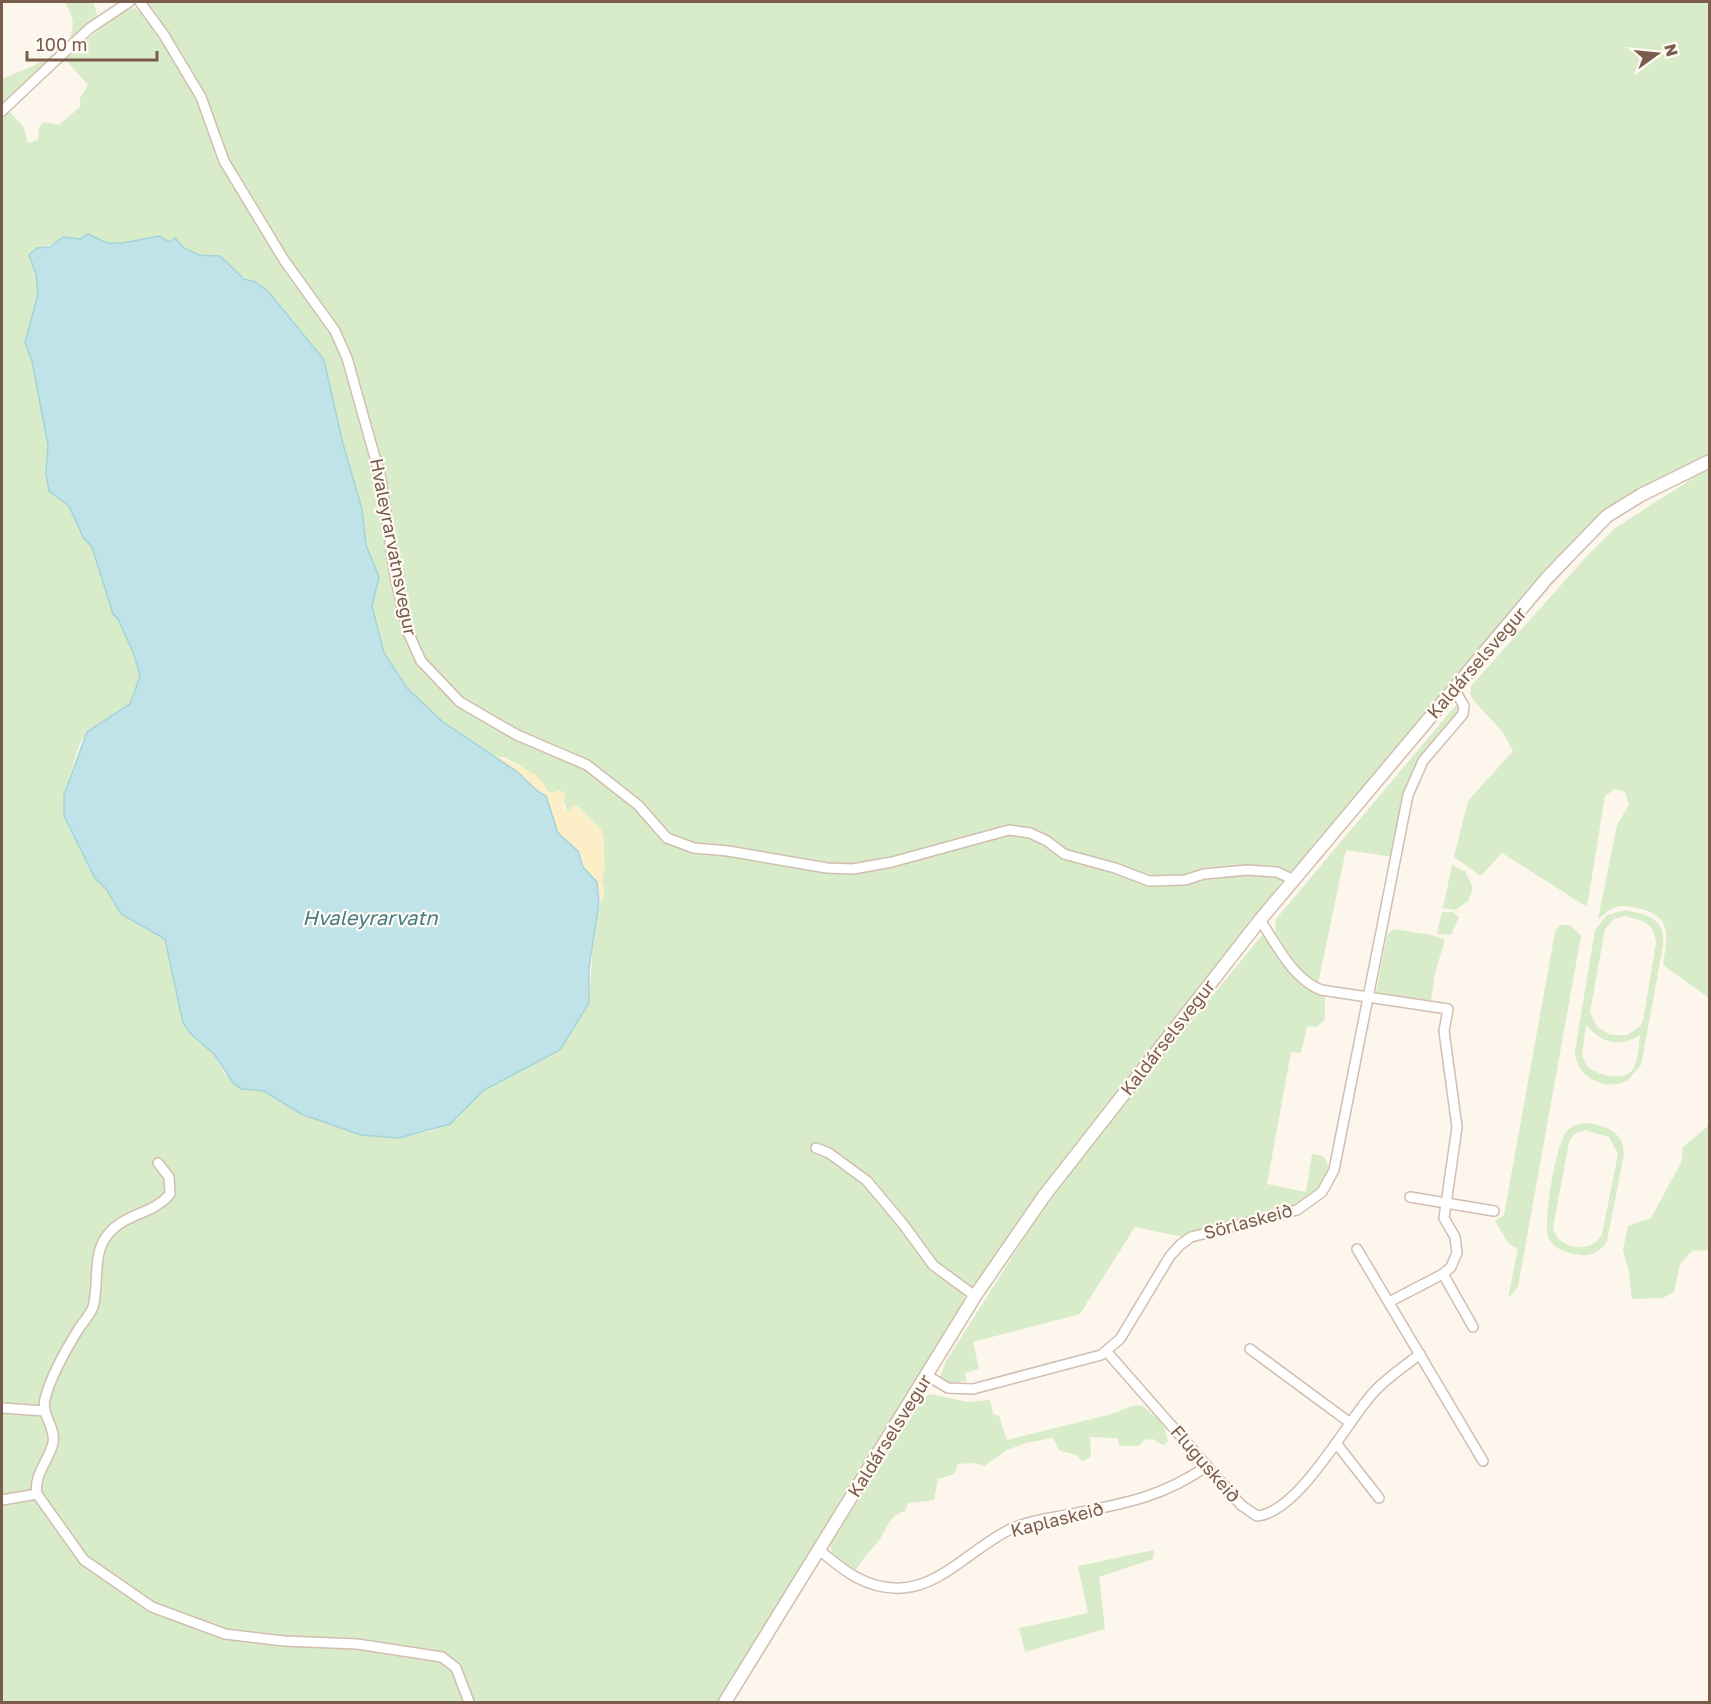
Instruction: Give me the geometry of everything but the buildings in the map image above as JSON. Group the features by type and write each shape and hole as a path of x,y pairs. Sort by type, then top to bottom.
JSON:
{"street":[{"path":"2,111 90,28 129,2"},
{"name":"Hvaleyrarvatnsvegur","path":"140,2 164,35 201,97 224,161 284,260 334,331 347,358 381,479 389,542 407,630 421,661 460,702 517,735 586,765 638,805 667,838 694,849 728,851 827,868 853,869 892,862 1009,830 1030,833 1047,841 1064,854 1115,868 1149,881 1185,880 1204,874 1247,870 1277,872 1294,880"},
{"name":"Kaldárselsvegur","path":"725,1702 818,1549 928,1376 975,1296 1058,1179 1260,920 1547,578 1597,525 1641,495 1710,461"},
{"name":"Sörlaskeið","path":"928,1376 948,1388 973,1389 1080,1363 1107,1352 1120,1339 1170,1256 1185,1241 1296,1210 1322,1192 1334,1170 1408,795 1423,761 1463,714 1464,706 1455,690"},
{"path":"1260,920 1291,966 1309,985 1321,990 1448,1009 1444,1031 1457,1127 1444,1218 1455,1237 1457,1248 1454,1263 1443,1274 1389,1302"},
{"path":"816,1148 829,1153 867,1181 933,1265 975,1296"},
{"path":"158,1163 169,1177 170,1194 155,1207 125,1218 104,1240 98,1265 98,1288 93,1305 51,1380 44,1402 53,1435 53,1444 39,1475 37,1494 84,1560 152,1607 225,1634 284,1641 357,1644 442,1657 456,1668 469,1702"},
{"path":"1410,1197 1494,1211"},
{"path":"1357,1249 1483,1461"},
{"path":"1443,1274 1473,1327"},
{"path":"1250,1348 1349,1422"},
{"name":"Fluguskeið","path":"1107,1352 1241,1505 1257,1516 1277,1509 1295,1493 1375,1391 1420,1354"},
{"path":"2,1408 45,1411"},
{"path":"1336,1443 1379,1498"},
{"name":"Kaplaskeið","path":"818,1549 850,1575 869,1585 902,1588 917,1586 943,1574 982,1544 1015,1527 1153,1496 1183,1482 1207,1466"},
{"path":"2,1500 37,1494"}],"green space":[{"path":"65,2 93,2 98,17 2,104 2,79 48,58 68,41 72,31 72,19"},
{"path":"143,2 1709,2 1709,456 1614,519 1593,538 1299,876 1279,883 1283,885 975,1290 965,1284 964,1314 721,1702 2,1702 2,104 23,126 28,143 38,140 39,128 43,122 59,125 80,107 80,98 88,85 65,59 120,11 135,8 143,14 171,51 177,48","holes":["88,234 107,243 123,243 158,236 170,242 175,238 195,253 210,255 273,296 324,360 342,440 362,509 366,545 379,577 372,605 384,653 407,688 443,722 494,757 504,757 520,766 542,782 549,793 560,791 567,811 572,811 572,806 577,806 600,829 604,841 602,847 605,867 601,883 604,888 594,928 589,1003 560,1051 484,1090 469,1102 457,1119 431,1131 399,1138 361,1135 301,1114 264,1091 249,1090 224,1073 214,1054 191,1034 183,1023 165,938 121,914 107,889 95,878 65,820 64,795 80,743 90,729 107,721 130,704 140,675 133,652 118,619 113,614 92,547 83,537 69,506 49,491 46,473 48,445 32,361 25,343 38,294 36,274 29,255 63,237 80,239"]},
{"path":"1709,468 1709,998 1663,965 1666,930 1658,917 1641,909 1623,906 1611,909 1598,919 1617,825 1629,805 1625,792 1615,789 1605,796 1587,907 1502,853 1481,876 1454,857 1468,801 1513,751 1502,731 1473,700 1470,694 1471,686 1585,558 1615,528"},
{"path":"1459,705 1462,714 1422,766 1393,857 1346,850 1318,984 1302,975 1275,932 1276,919 1455,706"},
{"path":"1452,865 1465,871 1473,888 1468,901 1455,910 1443,908"},
{"path":"1625,910 1648,916 1654,919 1662,929 1663,937 1641,1065 1627,1081 1618,1084 1601,1083 1586,1075 1577,1060 1575,1051 1595,930 1607,915","holes":["1624,916 1650,926 1656,943 1643,1021 1627,1035 1611,1035 1597,1027 1590,1012 1605,929 1614,919","1586,1025 1598,1036 1610,1042 1624,1042 1640,1035 1637,1058 1631,1071 1626,1075 1613,1076 1599,1073 1588,1067 1582,1056"]},
{"path":"1442,912 1452,912 1459,917 1451,935 1437,934"},
{"path":"1560,925 1570,925 1581,936 1518,1287 1508,1298 1518,1249 1509,1244 1495,1221 1504,1215 1555,932"},
{"path":"1394,929 1432,935 1445,940 1435,973 1431,1000 1425,1005 1380,997 1376,993 1387,935"},
{"path":"1262,935 1269,936 1286,963 1299,978 1325,997 1325,1019 1317,1027 1307,1026 1301,1053 1291,1052 1267,1184 1306,1192 1312,1154 1323,1156 1327,1163 1327,1175 1324,1181 1304,1202 1192,1239 1135,1227 1080,1314 973,1342 979,1369 965,1373 967,1381 945,1383 939,1379 946,1361 1037,1218 1093,1142"},
{"path":"1588,1123 1613,1131 1621,1140 1624,1154 1607,1241 1596,1253 1584,1255 1563,1251 1552,1243 1547,1231 1547,1218 1555,1166 1563,1138 1571,1127","holes":["1585,1130 1609,1137 1618,1154 1602,1234 1591,1245 1583,1247 1568,1245 1561,1241 1553,1227 1569,1142 1574,1134"]},
{"path":"1709,1125 1708,1250 1692,1251 1680,1264 1674,1292 1663,1298 1632,1299 1629,1272 1623,1250 1628,1226 1651,1218 1682,1161 1682,1148"},
{"path":"930,1394 968,1402 990,1400 993,1414 999,1416 1007,1440 1112,1414 1135,1405 1143,1406 1159,1419 1164,1426 1168,1441 1163,1445 1153,1439 1144,1440 1139,1446 1120,1446 1117,1438 1090,1437 1091,1457 1082,1461 1077,1455 1060,1451 1053,1438 1026,1443 1007,1450 984,1466 975,1463 958,1464 954,1474 938,1479 934,1500 908,1503 905,1511 892,1519 880,1539 859,1564 854,1575 834,1558 831,1543 924,1397"},
{"path":"1154,1550 1153,1559 1099,1577 1105,1629 1025,1652 1019,1628 1088,1613 1078,1566"}],"sand":[{"path":"498,756 536,775 549,793 563,791 566,798 562,801 566,811 572,811 574,804 602,831 605,867 601,880 604,888 603,899 599,902 597,882 583,867 578,851 558,833 546,797 532,789 527,779 494,757"}],"water":[{"name":"Hvaleyrarvatn","path":"88,234 107,243 123,243 159,236 170,242 175,238 184,248 199,255 220,256 244,279 255,282 268,291 324,360 342,440 362,509 366,545 379,577 372,606 384,653 407,688 443,722 516,771 537,791 546,796 558,833 578,851 583,867 597,882 599,902 589,968 589,1003 560,1050 484,1090 450,1124 399,1138 361,1135 301,1114 264,1091 242,1089 234,1084 214,1054 191,1034 183,1023 165,939 121,914 107,890 95,878 64,816 64,795 87,732 130,704 140,675 133,652 118,619 113,614 92,547 83,537 69,506 49,491 46,473 48,445 32,361 25,343 38,294 36,274 29,255 37,248 50,247 63,237 80,239"}]}
